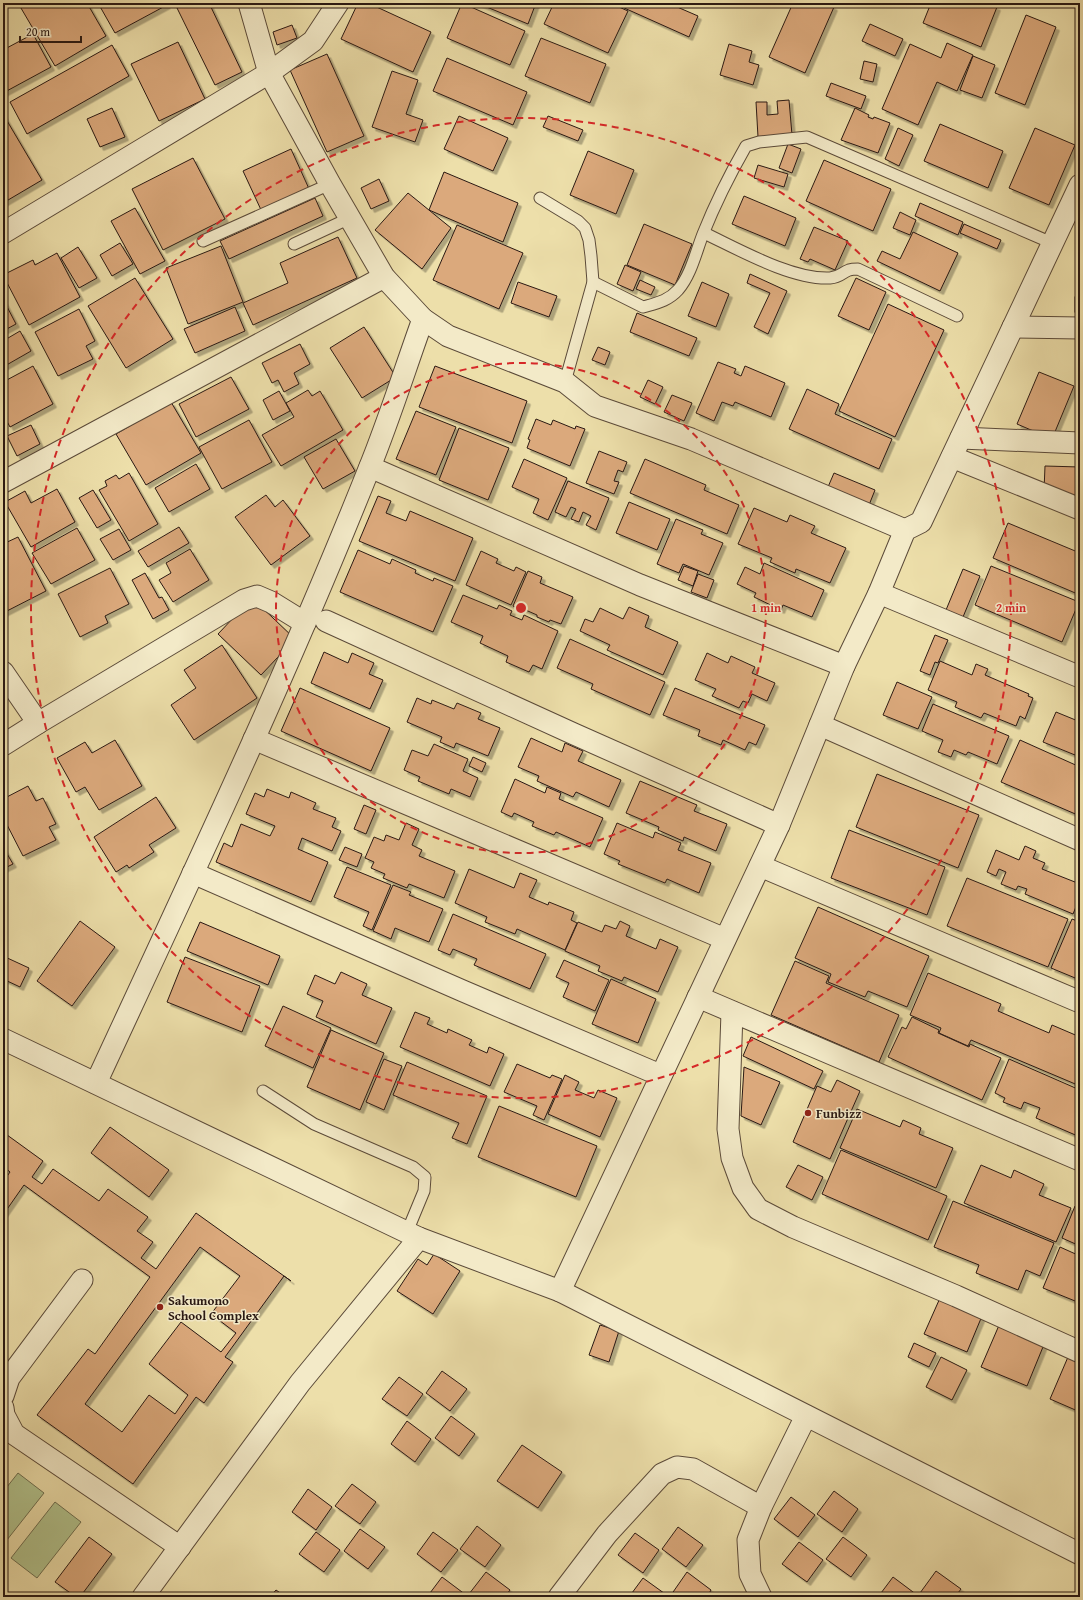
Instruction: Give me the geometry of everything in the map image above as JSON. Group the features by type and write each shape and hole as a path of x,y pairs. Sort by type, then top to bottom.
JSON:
{"street":[{"path":"249,3 270,73 330,184 384,277 423,320 448,336 565,382 594,406 692,439 905,530"},
{"path":"3,233 270,73 313,41 338,3"},
{"path":"560,1290 779,825 844,666 879,593 905,530 921,522 1080,185"},
{"path":"3,482 384,277"},
{"path":"96,1083 254,739 316,622 423,320"},
{"path":"1013,327 1080,328"},
{"path":"961,438 1080,443"},
{"path":"952,456 1080,509"},
{"path":"370,467 640,585 844,666"},
{"path":"879,593 1080,677"},
{"path":"3,745 244,600 257,596 779,825"},
{"path":"3,672 38,723"},
{"path":"820,725 1080,840"},
{"path":"254,739 725,939"},
{"path":"760,866 1080,1002"},
{"path":"193,873 448,985 660,1075"},
{"path":"698,997 1080,1160"},
{"path":"732,1012 728,1129 732,1158 743,1188 758,1209 793,1227 956,1296 1080,1352"},
{"path":"3,1039 413,1235 560,1290 1080,1554"},
{"path":"143,1597 300,1383 413,1235"},
{"path":"3,1396 9,1378 82,1280"},
{"path":"3,1408 4,1415 14,1434 180,1548"},
{"path":"761,1597 750,1574 748,1540 761,1507 806,1416"},
{"path":"559,1597 607,1534 662,1474 677,1467 693,1469 761,1507"}],"lane":[{"path":"593,282 643,306 665,301 678,289 688,274 704,233 746,146 759,142 808,137 1052,243"},
{"path":"203,242 330,184"},
{"path":"540,198 578,221 585,228 589,240 593,282 565,382"},
{"path":"294,244 350,218"},
{"path":"704,233 768,264 805,275 829,278 840,276 849,270 858,269 957,316"},
{"path":"263,1091 314,1124 413,1167 425,1177 424,1191 413,1235"}],"green space":[{"path":"18,1473 44,1493 3,1545 3,1492"},
{"path":"55,1502 81,1522 37,1578 11,1558"}],"building":[{"path":"18,3 87,3 106,36 55,66"},
{"path":"98,3 165,3 167,5 115,33"},
{"path":"186,3 209,3 242,72 215,85 177,8"},
{"path":"358,3 368,3 431,32 413,72 341,39"},
{"path":"462,3 525,31 510,65 447,38"},
{"path":"477,3 536,3 528,24"},
{"path":"554,3 610,3 628,11 608,53 544,24"},
{"path":"624,3 668,3 698,16 689,37 622,7"},
{"path":"793,3 825,3 834,7 805,73 769,57"},
{"path":"931,3 986,3 997,7 981,47 923,23"},
{"path":"1026,15 1056,27 1025,105 995,93"},
{"path":"870,24 903,39 895,56 862,41"},
{"path":"292,25 297,38 277,45 273,32"},
{"path":"33,34 51,67 3,93 3,50"},
{"path":"541,38 606,64 590,103 525,76"},
{"path":"178,42 205,99 159,121 131,64"},
{"path":"947,43 973,55 957,91 937,82 918,125 882,109 910,44 941,58"},
{"path":"729,44 752,51 749,62 759,65 753,85 720,75"},
{"path":"112,45 129,76 27,134 10,102"},
{"path":"327,54 364,136 327,152 290,70"},
{"path":"973,56 995,65 982,98 960,90"},
{"path":"447,58 527,92 513,125 433,91"},
{"path":"864,61 877,64 873,82 860,79"},
{"path":"392,71 418,80 406,114 423,120 415,142 372,127"},
{"path":"831,83 866,96 861,109 826,96"},
{"path":"789,100 792,135 758,137 756,102 767,102 767,115 778,114 777,101"},
{"path":"112,108 125,137 100,147 87,119"},
{"path":"855,108 869,115 868,117 873,119 874,117 890,123 878,153 841,140"},
{"path":"3,114 42,180 3,203"},
{"path":"459,116 508,138 493,171 444,149"},
{"path":"548,116 583,130 578,141 543,127"},
{"path":"940,124 1003,151 988,188 924,161"},
{"path":"898,128 913,135 899,166 885,159"},
{"path":"1035,128 1075,145 1049,205 1009,188"},
{"path":"788,144 801,149 792,173 779,168"},
{"path":"291,149 310,191 262,212 243,171"},
{"path":"588,151 634,170 616,214 570,195"},
{"path":"193,158 225,219 163,250 132,189"},
{"path":"824,160 891,189 873,231 806,201"},
{"path":"758,165 788,174 784,187 754,178"},
{"path":"444,172 518,203 503,242 429,210"},
{"path":"379,179 389,201 371,209 361,188"},
{"path":"408,193 451,228 422,269 375,230"},
{"path":"744,196 796,218 785,246 732,224"},
{"path":"315,198 323,216 229,259 220,241"},
{"path":"920,203 963,222 958,235 915,216"},
{"path":"135,208 165,261 140,274 111,221"},
{"path":"900,212 916,220 910,235 893,228"},
{"path":"644,224 692,244 675,285 627,265"},
{"path":"964,224 1001,240 997,249 960,233"},
{"path":"457,225 523,253 499,309 433,280"},
{"path":"814,227 848,241 835,270 810,259 808,262 800,259"},
{"path":"913,232 958,253 940,291 877,261 882,251 900,259"},
{"path":"338,237 357,278 253,325 243,303 288,283 280,263"},
{"path":"120,243 133,264 112,276 100,255"},
{"path":"221,246 243,302 188,324 166,268"},
{"path":"78,247 97,278 79,288 61,258"},
{"path":"57,253 80,297 29,325 3,275 33,260 35,265"},
{"path":"625,265 641,272 633,291 617,284"},
{"path":"750,274 787,291 768,334 754,327 770,293 747,283"},
{"path":"135,278 173,339 126,368 88,306"},
{"path":"856,278 886,292 869,330 838,316"},
{"path":"640,280 655,287 651,295 636,289"},
{"path":"518,282 557,296 549,317 511,303"},
{"path":"702,282 729,294 716,327 688,316"},
{"path":"1075,297 1080,297 1080,312 1075,312"},
{"path":"3,299 16,324 3,331"},
{"path":"888,304 944,330 895,437 839,411"},
{"path":"235,307 245,331 195,353 184,329"},
{"path":"79,309 95,341 86,346 93,359 58,376 35,332"},
{"path":"637,313 697,338 689,356 630,332"},
{"path":"364,327 396,377 362,398 330,348"},
{"path":"20,331 31,351 3,367 3,341"},
{"path":"300,344 310,364 294,373 299,384 284,392 278,380 272,383 262,363"},
{"path":"598,347 610,352 605,365 592,360"},
{"path":"718,362 736,369 734,373 741,376 745,366 785,383 771,417 735,402 733,406 722,402 714,421 696,413"},
{"path":"33,366 53,404 10,427 3,414 3,382"},
{"path":"435,366 527,401 512,443 419,407"},
{"path":"1039,372 1074,386 1052,439 1017,424"},
{"path":"231,377 249,409 196,437 179,404"},
{"path":"648,380 663,387 655,404 640,397"},
{"path":"807,389 839,404 835,414 892,439 879,469 789,429"},
{"path":"308,390 312,396 320,391 343,430 281,466 262,435 294,417 286,403"},
{"path":"279,391 290,411 273,420 263,400"},
{"path":"672,395 692,403 684,421 664,412"},
{"path":"171,402 201,453 146,485 116,434"},
{"path":"416,411 456,427 436,475 396,459"},
{"path":"536,419 551,425 553,420 575,429 576,426 585,429 570,466 527,448 530,440 528,439"},
{"path":"249,420 272,462 222,489 199,447"},
{"path":"31,425 40,444 17,456 7,436"},
{"path":"459,428 509,448 488,500 439,480"},
{"path":"336,439 355,471 323,489 304,457"},
{"path":"599,451 627,462 623,472 618,470 614,481 619,482 614,494 586,483"},
{"path":"524,459 567,478 548,520 533,513 539,499 512,487"},
{"path":"645,459 706,485 704,490 739,505 727,534 630,493"},
{"path":"196,464 210,489 169,512 155,488"},
{"path":"1045,466 1080,467 1080,502 1044,491"},
{"path":"129,473 158,524 129,541 99,490 107,486 105,481 116,475 119,479"},
{"path":"834,473 875,490 869,505 828,487"},
{"path":"568,481 609,498 596,530 586,525 591,516 583,512 579,522 571,519 576,509 571,507 566,517 555,512"},
{"path":"57,489 75,522 31,547 5,502 25,491 31,503"},
{"path":"93,490 111,520 97,528 79,498"},
{"path":"266,495 275,507 283,500 310,536 271,565 235,517"},
{"path":"378,496 391,501 386,513 406,521 410,511 473,538 455,581 359,541"},
{"path":"629,502 670,519 657,550 616,533"},
{"path":"754,508 787,522 790,515 815,526 811,533 846,548 830,583 796,569 795,573 770,562 772,558 738,544"},
{"path":"676,519 703,530 701,534 723,543 709,575 683,564 679,573 657,564"},
{"path":"1008,523 1080,553 1080,595 993,558"},
{"path":"179,527 189,543 148,567 138,551"},
{"path":"77,528 95,560 51,584 32,553"},
{"path":"119,529 131,550 113,560 100,539"},
{"path":"18,537 46,591 3,613 3,544"},
{"path":"190,549 209,580 173,602 159,580 171,573 166,563"},
{"path":"358,550 390,564 392,559 416,570 415,573 433,581 434,578 453,586 433,632 340,592"},
{"path":"481,551 498,559 496,563 514,571 516,567 526,572 511,605 466,585"},
{"path":"764,563 824,590 812,617 783,605 781,610 754,597 756,593 737,584 745,567 760,574"},
{"path":"684,566 698,571 693,586 678,580"},
{"path":"991,566 1079,602 1062,642 975,605"},
{"path":"110,568 129,604 105,616 108,623 80,637 58,594"},
{"path":"963,569 980,576 963,617 946,610"},
{"path":"528,571 542,577 540,583 573,597 561,624 550,620 549,622 537,617 537,615 521,608 520,610 513,606"},
{"path":"145,573 159,598 162,597 169,610 153,619 132,580"},
{"path":"698,574 714,580 707,598 691,592"},
{"path":"463,595 497,609 499,605 512,611 510,615 522,620 524,615 558,631 542,669 533,665 529,672 506,662 508,656 480,643 483,636 451,622"},
{"path":"252,598 295,639 261,675 218,634"},
{"path":"629,607 649,616 645,627 678,642 663,675 607,650 610,645 580,631 585,619 593,622 600,608 623,619"},
{"path":"935,635 948,640 938,663 935,662 930,675 920,671"},
{"path":"570,639 665,682 650,715 591,689 593,684 557,668"},
{"path":"222,645 257,698 194,740 171,705 196,688 184,670"},
{"path":"324,652 348,663 352,653 374,663 369,674 383,680 370,709 311,683"},
{"path":"707,653 728,663 731,656 755,667 752,673 775,683 767,701 752,694 748,703 743,701 739,708 712,696 716,689 695,680"},
{"path":"940,661 972,675 976,664 988,669 985,675 1029,694 1028,696 1033,698 1025,719 1020,716 1016,726 984,713 981,718 955,707 957,702 928,690"},
{"path":"897,682 932,697 918,729 883,715"},
{"path":"300,688 390,728 371,771 281,731"},
{"path":"675,688 765,725 756,745 749,742 745,750 723,740 721,745 698,736 700,730 663,715"},
{"path":"417,698 431,704 432,700 454,709 457,703 481,713 478,719 500,728 488,756 456,743 454,748 440,742 442,737 407,722"},
{"path":"933,704 1009,736 997,764 968,752 966,755 954,750 951,757 938,752 943,740 922,731"},
{"path":"1056,712 1078,721 1080,715 1080,743 1075,755 1043,742"},
{"path":"531,738 562,752 565,743 583,751 578,761 621,780 609,807 576,792 573,797 537,781 539,776 518,767"},
{"path":"115,740 142,786 99,810 85,787 76,792 57,758 85,742 92,753"},
{"path":"1020,740 1080,767 1080,816 1001,782"},
{"path":"434,744 468,759 463,771 478,778 470,797 451,789 449,794 418,781 420,777 404,770 412,750 428,756"},
{"path":"473,757 486,763 482,772 469,766"},
{"path":"877,774 979,815 958,868 856,827"},
{"path":"515,779 545,793 547,787 561,793 559,799 603,818 590,847 556,832 554,835 532,826 534,822 514,813 512,817 501,812"},
{"path":"640,781 697,805 694,811 727,824 716,851 684,837 683,841 658,830 659,827 626,813"},
{"path":"28,786 36,801 43,798 56,824 49,827 56,840 23,856 3,817 3,799"},
{"path":"267,789 289,798 291,792 316,803 313,809 336,818 332,827 341,831 332,851 302,838 298,849 328,862 311,902 216,862 224,843 232,847 241,824 270,836 275,826 246,814 255,793 264,797"},
{"path":"156,797 176,828 149,845 154,852 129,868 127,865 116,872 94,837"},
{"path":"364,805 376,810 366,834 354,829"},
{"path":"406,823 419,829 412,845 422,850 419,856 455,871 444,898 409,884 407,888 383,878 385,874 371,868 374,862 365,858 374,837 384,841 386,835 399,840"},
{"path":"617,823 653,838 655,832 681,843 678,850 711,863 699,893 667,879 665,883 618,864 620,861 604,854"},
{"path":"849,830 945,867 927,915 831,878"},
{"path":"1025,846 1036,851 1033,858 1045,863 1042,869 1080,884 1080,897 1073,914 1025,894 1027,889 1018,886 1016,890 1001,884 1006,872 999,869 996,876 987,872 996,850 1019,860"},
{"path":"3,847 13,864 3,869"},
{"path":"345,847 362,854 357,867 339,860"},
{"path":"347,867 391,885 372,930 363,926 369,912 334,897"},
{"path":"469,869 514,888 520,873 537,880 529,897 548,905 549,902 574,912 571,920 577,923 565,950 517,929 515,934 485,922 487,917 455,903"},
{"path":"967,878 1068,919 1048,967 947,926"},
{"path":"393,885 411,892 409,895 443,909 429,942 395,928 391,939 373,931"},
{"path":"818,907 929,956 907,1007 868,991 865,997 828,982 831,974 795,958"},
{"path":"453,914 546,954 530,989 474,965 477,959 453,949 450,955 438,950"},
{"path":"1072,919 1080,922 1080,980 1051,968"},
{"path":"80,921 115,947 72,1006 37,981"},
{"path":"620,921 630,926 626,936 656,949 660,939 678,947 658,992 624,977 622,981 598,971 600,966 565,951 578,922 602,932 605,925 616,929"},
{"path":"200,922 280,956 268,985 187,951"},
{"path":"3,956 29,968 20,987 3,979"},
{"path":"185,957 260,986 242,1032 167,1002"},
{"path":"564,960 609,980 595,1011 563,997 569,983 556,977"},
{"path":"795,961 829,976 826,983 899,1015 879,1062 771,1015"},
{"path":"341,972 367,984 362,995 392,1008 376,1044 316,1017 323,1001 307,994 315,975 335,984"},
{"path":"928,973 1001,1004 998,1011 1049,1033 1052,1025 1080,1037 1080,1086 971,1040 968,1046 939,1033 941,1028 910,1015"},
{"path":"611,979 656,999 638,1043 592,1024"},
{"path":"283,1006 331,1028 313,1068 265,1046"},
{"path":"415,1012 430,1018 427,1024 447,1033 448,1029 472,1040 469,1045 487,1053 489,1047 504,1054 490,1086 400,1047"},
{"path":"912,1017 939,1030 938,1033 969,1047 970,1044 1001,1058 982,1100 888,1057 902,1027 906,1029"},
{"path":"331,1030 384,1053 360,1110 307,1087"},
{"path":"751,1037 823,1071 814,1089 743,1056"},
{"path":"384,1059 402,1066 384,1110 366,1102"},
{"path":"1009,1059 1080,1090 1080,1137 1036,1118 1040,1108 1024,1102 1021,1109 1003,1102 1005,1098 995,1093"},
{"path":"407,1062 487,1096 467,1144 452,1138 459,1123 393,1095"},
{"path":"517,1064 550,1078 552,1075 562,1079 544,1120 533,1115 537,1106 504,1092"},
{"path":"744,1067 780,1082 761,1125 741,1116"},
{"path":"565,1075 579,1082 575,1090 594,1098 598,1090 617,1098 600,1137 548,1114"},
{"path":"837,1080 860,1091 830,1159 793,1142 817,1086 831,1092"},
{"path":"499,1106 597,1146 576,1197 478,1157"},
{"path":"857,1109 900,1127 903,1120 921,1128 919,1134 953,1148 936,1188 840,1148"},
{"path":"110,1127 169,1170 149,1197 91,1153"},
{"path":"3,1132 43,1161 32,1177 42,1184 53,1169 99,1201 108,1189 148,1217 137,1231 153,1242 141,1258 156,1269 196,1213 291,1281 284,1276 225,1357 233,1362 204,1403 196,1397 133,1484 37,1415 88,1349 95,1354 150,1277 24,1185 3,1215 3,1182 10,1172 3,1166","holes":["200,1247 240,1276 211,1314 236,1333 221,1352 181,1322 149,1364 188,1395 175,1414 149,1395 122,1432 85,1404"]},
{"path":"841,1150 947,1196 928,1240 822,1194"},
{"path":"798,1165 823,1177 812,1200 786,1187"},
{"path":"981,1165 1011,1178 1014,1170 1044,1184 1039,1195 1071,1208 1056,1242 964,1203"},
{"path":"953,1201 1054,1243 1040,1276 1026,1270 1018,1290 976,1273 979,1265 934,1247"},
{"path":"1075,1206 1080,1208 1080,1246 1062,1238"},
{"path":"1060,1247 1080,1256 1080,1303 1043,1288"},
{"path":"434,1254 460,1271 433,1314 397,1291 418,1259 427,1265"},
{"path":"940,1298 982,1316 967,1352 924,1334"},
{"path":"1000,1323 1045,1342 1027,1386 981,1367"},
{"path":"600,1325 619,1331 609,1362 589,1355"},
{"path":"914,1343 936,1353 929,1367 908,1357"},
{"path":"941,1357 967,1370 952,1400 926,1387"},
{"path":"1068,1357 1080,1362 1080,1412 1050,1399"},
{"path":"442,1371 467,1389 450,1411 426,1393"},
{"path":"399,1377 423,1394 407,1416 382,1399"},
{"path":"451,1416 475,1434 459,1456 435,1438"},
{"path":"407,1421 431,1439 415,1462 391,1444"},
{"path":"522,1445 562,1472 538,1508 497,1481"},
{"path":"352,1484 376,1502 360,1524 335,1506"},
{"path":"308,1489 332,1507 316,1530 292,1512"},
{"path":"834,1491 858,1509 842,1532 817,1514"},
{"path":"791,1497 815,1515 798,1537 774,1519"},
{"path":"477,1526 501,1545 485,1567 460,1549"},
{"path":"678,1527 703,1545 686,1567 662,1549"},
{"path":"360,1529 385,1547 368,1569 344,1551"},
{"path":"316,1532 340,1550 324,1572 299,1554"},
{"path":"433,1532 458,1550 441,1572 417,1554"},
{"path":"635,1533 659,1550 643,1573 618,1555"},
{"path":"89,1537 112,1554 80,1597 76,1597 55,1582"},
{"path":"843,1537 867,1555 851,1577 826,1559"},
{"path":"799,1542 823,1560 807,1582 782,1564"},
{"path":"936,1571 961,1589 955,1597 925,1597 920,1593"},
{"path":"486,1572 510,1590 505,1597 473,1597 469,1594"},
{"path":"687,1572 711,1590 707,1597 674,1597 671,1595"},
{"path":"442,1577 466,1595 465,1597 427,1597"},
{"path":"893,1577 917,1595 916,1597 878,1597"},
{"path":"643,1578 668,1596 629,1597"},
{"path":"276,1590 286,1597 270,1597"}],"place":[{"name":"Funbizz","path":"808,1113"},
{"name":"Sakumono School Complex","path":"160,1307"}]}
